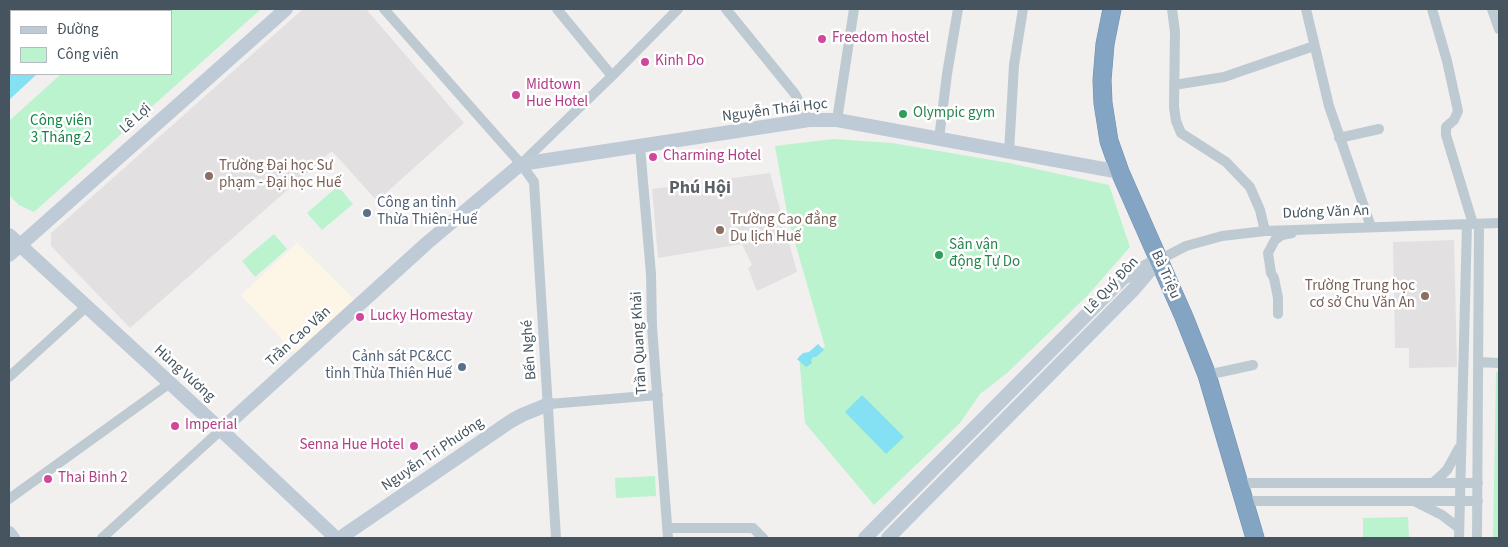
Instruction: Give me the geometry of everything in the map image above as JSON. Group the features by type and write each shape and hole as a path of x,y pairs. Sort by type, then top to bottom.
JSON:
{"highway":[{"name":"Bà Triệu","path":"1112,9 1105,44 1102,80 1103,103 1109,141 1120,172 1184,317 1207,375 1255,538"}],"street":[{"name":"Lê Lợi","path":"9,255 286,9"},
{"name":"Bến Nghé","path":"384,9 534,182 556,538"},
{"path":"557,9 612,76"},
{"path":"520,164 612,76 678,9"},
{"path":"726,9 795,94 809,120"},
{"path":"837,120 854,9"},
{"path":"939,139 958,9"},
{"path":"1010,152 1014,65 1023,9"},
{"path":"1172,9 1175,32 1174,108 1176,121 1181,132 1226,162 1250,187 1260,210 1265,230"},
{"path":"1306,9 1328,106 1371,227"},
{"path":"1432,9 1447,61 1458,111 1454,120 1446,127 1446,135 1473,224 1478,310 1477,538"},
{"path":"1492,9 1499,29"},
{"path":"1174,85 1224,77 1314,46"},
{"name":"Nguyễn Thái Học","path":"520,164 809,120 837,120 1120,172"},
{"path":"1339,138 1379,129"},
{"name":"Trần Quang Khải","path":"640,147 651,274 652,327 667,533"},
{"name":"Trần Cao Vân","path":"102,538 427,243 520,164"},
{"name":"Dương Văn An","path":"1159,260 1186,246 1222,236 1265,230 1499,223"},
{"path":"1459,533 1465,310 1473,224"},
{"path":"1278,314 1278,298 1268,253 1275,240 1282,235 1307,229"},
{"name":"Hùng Vương","path":"9,235 336,538"},
{"name":"Lê Quý Đôn","path":"865,538 1123,278 1159,260"},
{"name":"Lê Quý Đôn","path":"888,538 1134,289 1159,260"},
{"path":"9,377 86,307"},
{"path":"1465,310 1478,310"},
{"path":"1478,362 1499,363"},
{"path":"1207,375 1254,365"},
{"path":"9,499 170,383"},
{"path":"548,404 658,395"},
{"path":"1462,400 1478,403"},
{"name":"Nguyễn Tri Phương","path":"340,538 511,421 548,404"},
{"path":"996,406 1007,417"},
{"path":"1433,483 1447,470 1461,445"},
{"path":"1238,483 1478,482"},
{"path":"1413,500 1437,512 1459,533"},
{"path":"1243,501 1478,501"},
{"path":"667,533 753,528 763,538"},
{"path":"9,532 13,538"}],"shaded area":[{"name":"Trường Đại học Sư phạm - Đại học Huế","path":"303,9 366,9 464,123 377,201 332,151 130,328 51,246 51,233"},
{"name":"Trường Cao đẳng Du lịch Huế","path":"770,173 797,272 757,291 748,268 752,265 742,244 658,258 652,189"},
{"name":"Trường Trung học cơ sở Chu Văn An","path":"1454,240 1457,367 1409,368 1409,348 1395,348 1393,242"},
{"path":"297,243 354,299 295,353 241,295"}],"green space":[{"name":"Công viên 3 Tháng 2","path":"261,9 34,212 19,205 9,195 9,121 60,75 172,75 172,10 132,10"},
{"path":"833,139 892,143 1009,163 1109,185 1130,247 1087,296 1007,373 980,394 960,423 874,505 805,423 799,356 825,347 788,218 775,146"},
{"path":"338,186 353,204 322,230 307,213"},
{"path":"274,234 287,249 255,277 242,261"},
{"path":"1496,372 1499,372 1499,538 1493,538"},
{"path":"655,476 656,496 616,498 615,478"},
{"path":"1408,517 1409,538 1363,538 1363,518"}],"water":[{"path":"9,9 106,9 10,10 10,75 36,75 9,100"},
{"path":"818,344 824,350 816,357 813,357 812,363 806,367 797,359"},
{"path":"862,395 904,437 886,454 845,412"}],"place":[{"name":"Freedom hostel","path":"822,39"},
{"name":"Kinh Do","path":"645,62"},
{"name":"Midtown Hue Hotel","path":"516,95"},
{"name":"Olympic gym","path":"903,114"},
{"name":"Charming Hotel","path":"653,157"},
{"name":"Trường Đại học Sư phạm - Đại học Huế","path":"209,176"},
{"name":"Công an tỉnh Thừa Thiên-Huế","path":"367,213"},
{"name":"Trường Cao đẳng Du lịch Huế","path":"720,230"},
{"name":"Sân vận động Tự Do","path":"939,255"},
{"name":"Trường Trung học cơ sở Chu Văn An","path":"1425,296"},
{"name":"Lucky Homestay","path":"360,317"},
{"name":"Cảnh sát PC&CC tỉnh Thừa Thiên Huế","path":"462,367"},
{"name":"Imperial","path":"175,426"},
{"name":"Senna Hue Hotel","path":"414,446"},
{"name":"Thai Binh 2","path":"48,479"}],"district":[{"name":"Phú Hội","path":"700,189"}]}
